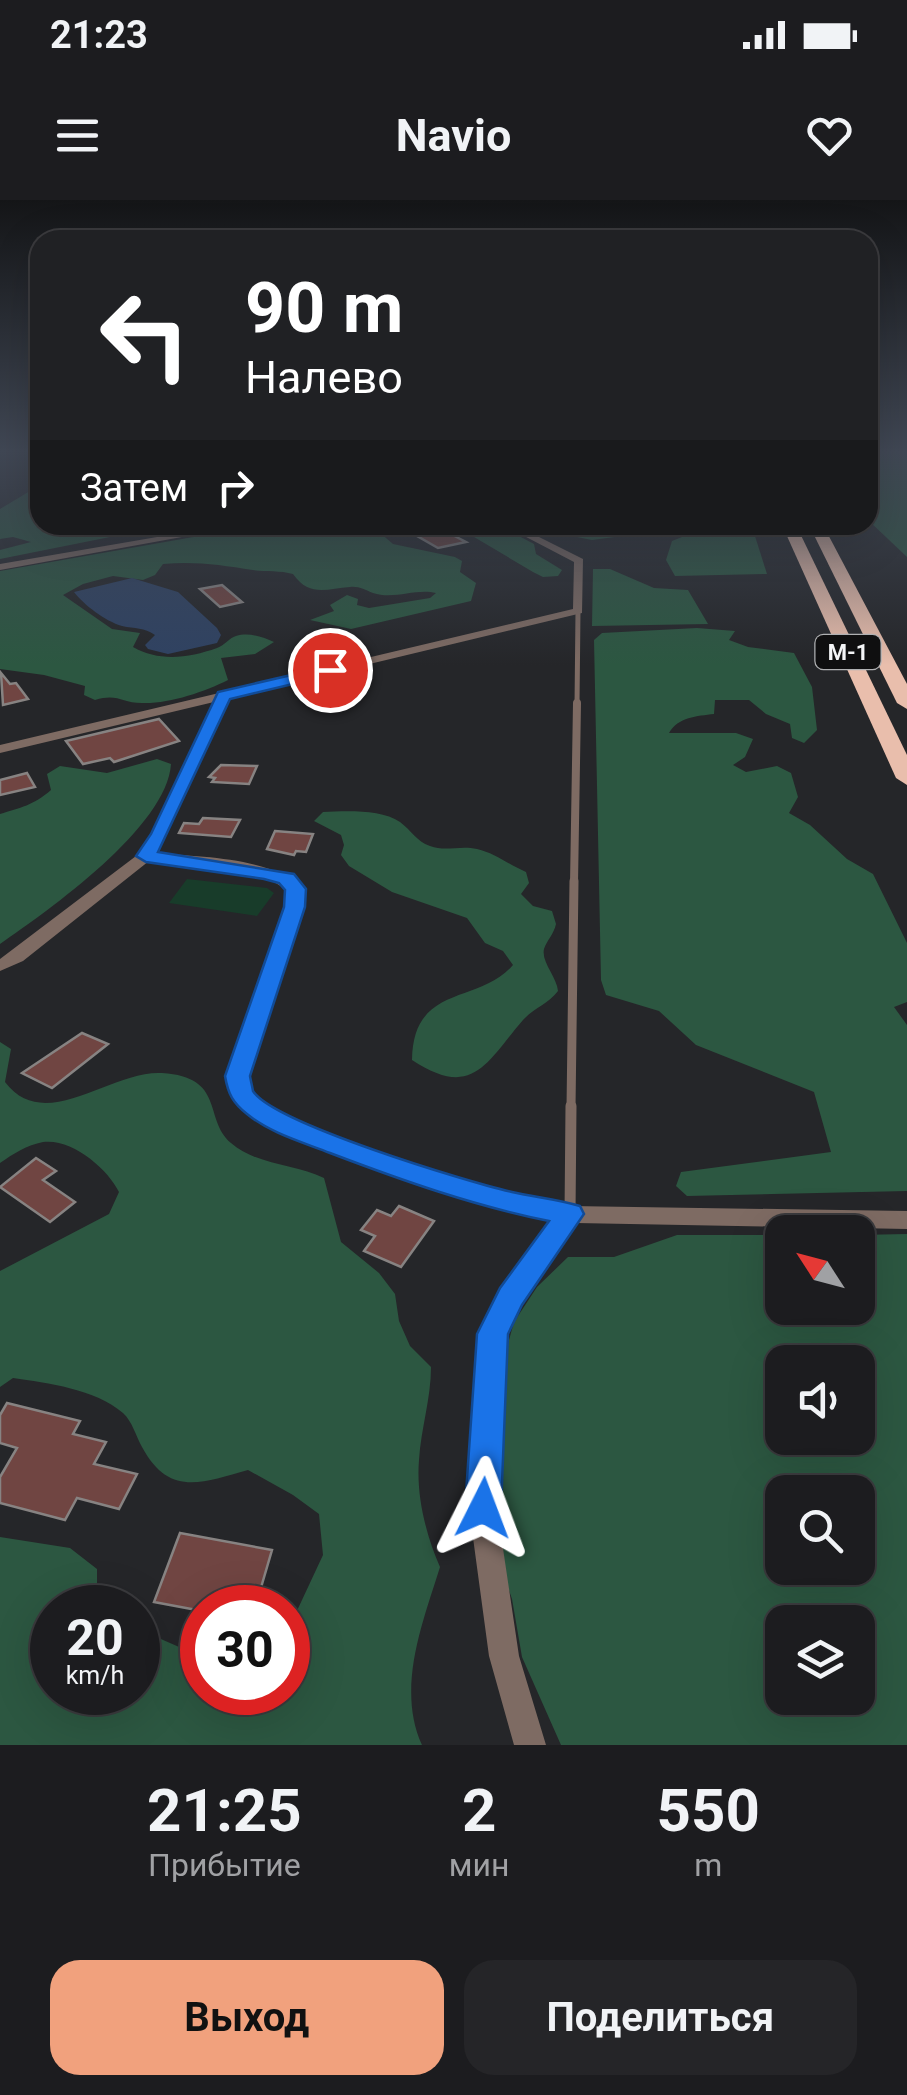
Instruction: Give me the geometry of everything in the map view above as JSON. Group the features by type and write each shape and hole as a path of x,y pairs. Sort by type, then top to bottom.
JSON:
{"highway":[{"name":"М-1","path":"793,535 907,778"},
{"name":"М-1","path":"821,535 907,702"}],"street":[{"path":"0,567 185,535"},
{"path":"0,749 578,611 579,561 528,535"},
{"path":"0,966 17,957 146,856 160,834 223,696"},
{"path":"146,856 264,873 286,878 296,889 294,907 237,1076 241,1094 289,1127 381,1162 509,1202 570,1214 907,1220"},
{"path":"530,1745 504,1656 483,1508 492,1334 511,1297 570,1214"}],"lane":[{"path":"570,1214 578,611"}],"green space":[{"path":"0,521 30,521 30,535 120,535 0,559 0,550 31,542 13,537 0,539"},
{"path":"878,521 907,521 907,557 878,529"},
{"path":"204,535 382,535 393,544 455,557 462,561 460,572 476,583 471,601 351,629 310,620 334,611 330,605 347,595 358,599 357,605 369,608 430,598 436,593 381,595 353,587 318,590 305,586 293,574 186,563 163,564 155,575 143,580 113,576 83,584 63,595 112,629 140,633 133,647 143,652 174,657 196,654 241,635 274,642 255,654 221,658 228,680 208,689 163,702 135,703 109,698 95,700 84,695 85,686 0,669 0,571"},
{"path":"471,535 517,535 534,544 536,554 562,570 558,576 543,577"},
{"path":"567,535 630,535 592,540"},
{"path":"687,535 755,535 767,574 675,576 666,560 672,541"},
{"path":"593,569 610,569 654,588 688,590 708,624 592,626"},
{"path":"697,628 735,631 729,640 748,647 794,653 812,687 817,730 804,743 792,738 790,724 766,714 749,700 715,700 714,714 683,720 669,733 736,733 753,739 745,757 733,765 746,772 777,766 791,773 798,797 789,813 810,825 847,859 873,874 907,943 907,1002 894,1007 907,1025 907,1191 687,1196 676,1186 681,1172 831,1152 814,1092 696,1045 659,1011 606,995 601,980 594,640 602,633"},
{"path":"157,759 171,764 165,788 128,840 75,889 0,944 0,814 45,795 51,790 47,774 60,766 107,773"},
{"path":"323,812 383,815 400,822 430,846 490,853 526,872 529,883 521,894 533,906 552,911 556,924 544,954 558,991 523,1020 476,1071 450,1077 412,1060 415,1035 423,1018 435,1007 483,986 513,965 503,951 485,943 467,918 392,892 349,866 341,855 341,835 314,821"},
{"path":"187,879 267,888 274,893 257,916 169,903"},
{"path":"0,1042 11,1049 5,1082 21,1097 39,1103 59,1102 142,1075 182,1076 205,1091 217,1122 231,1143 252,1156 324,1178 341,1242 379,1273 395,1294 399,1321 410,1346 431,1367 418,1474 426,1529 440,1567 420,1632 412,1678 411,1701 422,1745 0,1745 0,1537 70,1548 97,1569 97,1585 30,1585 30,1715 160,1715 160,1639 180,1647 180,1715 310,1715 309,1585 323,1555 319,1514 248,1470 201,1482 175,1480 152,1463 123,1413 99,1398 71,1388 13,1378 0,1387 0,1271 109,1214 119,1192 88,1157 54,1142 31,1145 0,1163"},
{"path":"907,1234 907,1745 561,1745 522,1657 512,1599 493,1543 502,1365 514,1322 537,1287 568,1257 614,1257 677,1235 765,1235 765,1325 875,1325 875,1235"}],"water":[{"path":"132,578 178,592 217,628 221,635 217,643 168,654 148,649 145,645 155,635 109,620 74,592"}],"building":[{"path":"415,535 452,535 466,542 438,548"},
{"path":"222,585 242,602 220,607 200,589"},
{"path":"1,673 10,684 16,683 28,699 3,705"},
{"path":"159,719 179,741 114,762 110,758 83,764 66,741"},
{"path":"221,765 257,766 249,784 212,782 215,778 209,777"},
{"path":"27,773 35,787 0,795 0,780"},
{"path":"203,818 240,820 231,837 179,833 184,823 199,824"},
{"path":"275,831 313,834 306,852 296,851 294,855 267,849"},
{"path":"82,1033 108,1044 52,1088 22,1073"},
{"path":"36,1158 56,1171 43,1180 75,1202 50,1222 0,1187"},
{"path":"399,1206 434,1221 401,1267 364,1251 375,1236 361,1230 377,1210 391,1216"},
{"path":"7,1403 80,1421 73,1434 106,1442 94,1464 137,1474 119,1509 77,1498 65,1520 0,1503 0,1477 17,1448 0,1443 0,1415"},
{"path":"180,1533 272,1550 262,1585 180,1585 180,1607 160,1603 160,1586"}],"route":[{"path":"330,670 223,696 160,834 146,856 264,873 286,878 296,889 294,907 237,1076 241,1094 259,1110 289,1127 381,1162 509,1202 570,1214 511,1297 492,1334 483,1508"}]}
